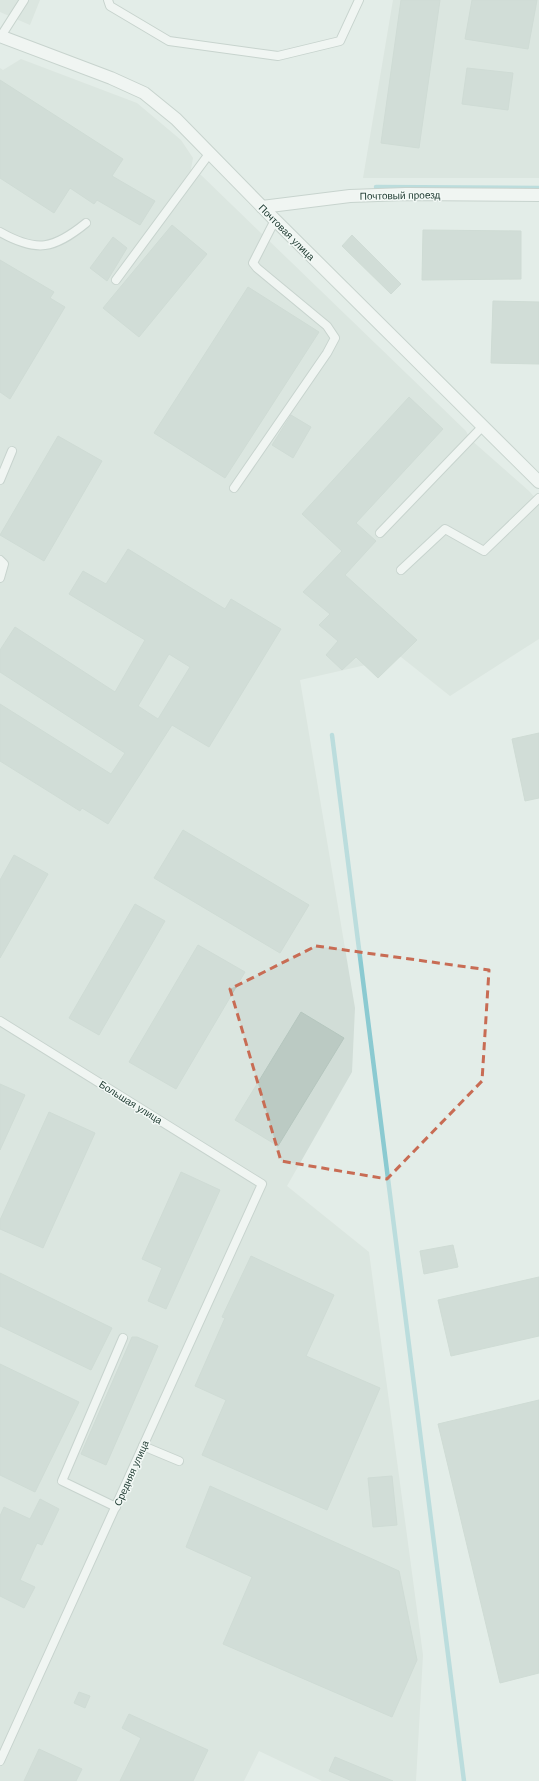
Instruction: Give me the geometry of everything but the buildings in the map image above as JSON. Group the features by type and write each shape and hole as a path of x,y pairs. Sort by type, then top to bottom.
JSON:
{"street":[{"name":"Почтовая улица","path":"0,36 111,78 144,93 176,119 209,154 539,482"},
{"name":"Почтовый проезд","path":"262,207 350,196 406,194 539,196"}],"lane":[{"path":"0,36 24,0"},
{"path":"108,0 110,6 170,41 278,56 340,41 359,0"},
{"path":"116,280 209,154"},
{"path":"234,488 335,338 326,326 253,263 275,220"},
{"path":"0,232 16,242 40,247 67,238 86,222"},
{"path":"380,533 483,426"},
{"path":"0,480 12,451"},
{"path":"401,570 445,529 484,551 539,498"},
{"path":"0,560 4,564 0,578"},
{"name":"Большая улица","path":"0,1021 262,1184"},
{"name":"Средняя улица","path":"0,1761 262,1184"},
{"path":"116,1507 62,1481 123,1338"},
{"path":"143,1446 179,1461"}],"highlighted area":[{"path":"316,946 489,970 482,1081 387,1179 281,1161 230,989"}],"shaded area":[{"path":"0,0 40,0 30,25 0,12"},
{"path":"393,0 539,0 539,178 363,178"},
{"path":"21,59 137,103 181,140 193,158 191,169 201,175 466,431 470,439 529,491 539,502 539,639 450,696 401,657 300,680 355,1008 352,1072 287,1186 369,1252 423,1655 416,1781 322,1781 259,1751 244,1781 0,1781 0,68 3,70"}],"waterway":[{"path":"376,187 539,188"},
{"path":"332,735 464,1781"}]}
